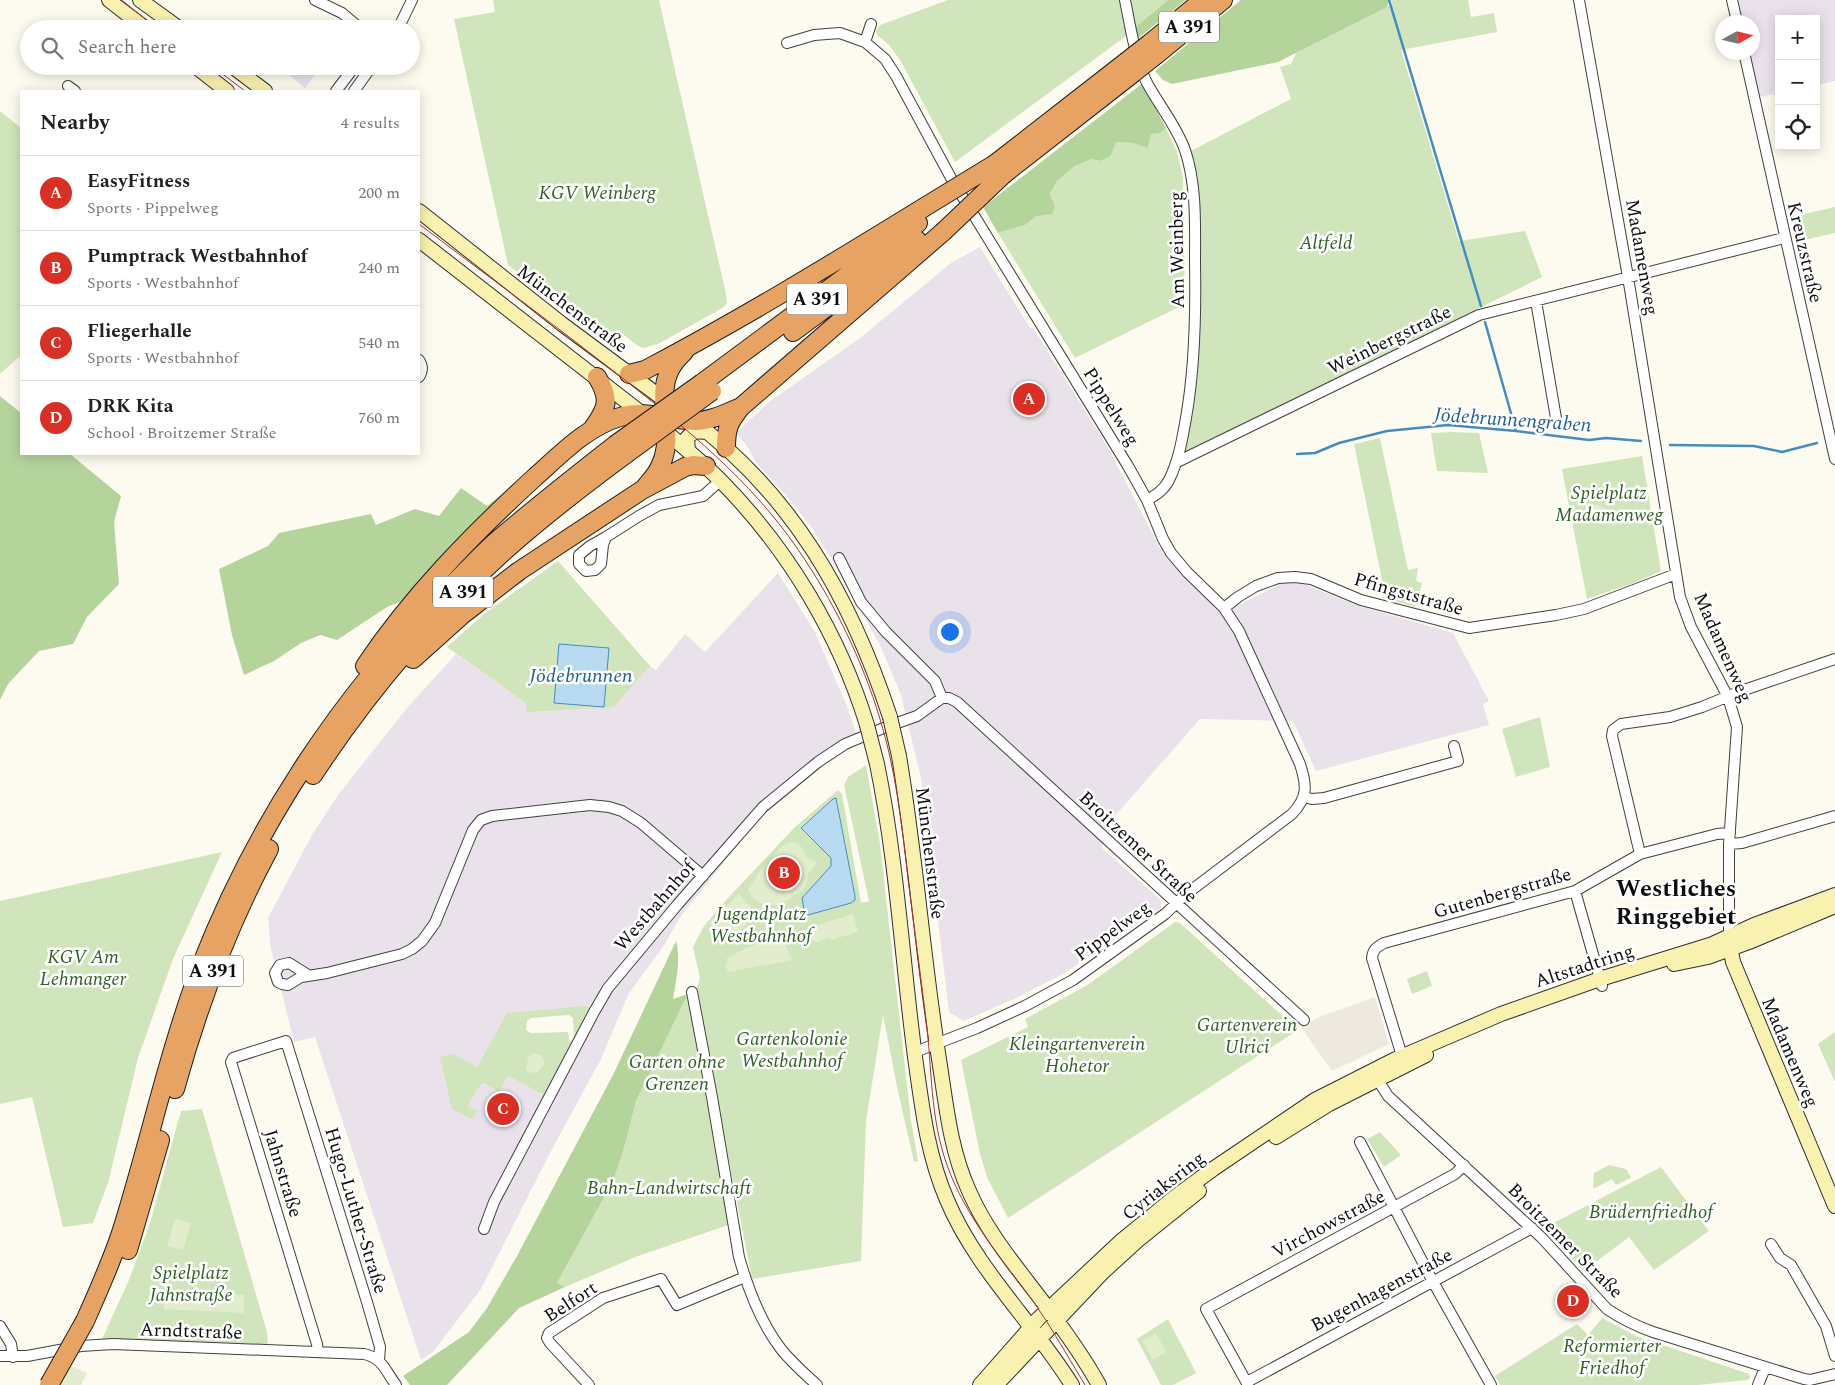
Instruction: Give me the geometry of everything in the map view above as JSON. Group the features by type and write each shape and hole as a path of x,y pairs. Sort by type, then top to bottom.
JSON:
{"highway":[{"name":"A 391","path":"999,169 1152,49 1203,0"},
{"name":"A 391","path":"1152,49 1223,0"},
{"path":"726,448 726,432 730,421 741,407 934,219 999,169"},
{"path":"628,374 645,370 827,268 934,219 999,169"},
{"name":"A 391","path":"49,1385 90,1324 120,1270 136,1227 191,1035 214,970 233,924 268,852 321,752 410,647 450,604 502,553 587,483 620,450 934,219"},
{"path":"642,490 654,477 662,464 665,452 666,383 673,364 690,345"},
{"path":"592,429 600,418 606,403 606,393 597,377"},
{"path":"321,752 328,719 378,646 452,558 562,453 592,429 621,416 643,414 665,416 700,426 706,420 741,407"},
{"path":"321,752 403,668 462,615 519,571 642,490 685,468 706,466"},
{"name":"A 391","path":"63,1385 90,1324"}],"main road":[{"path":"109,0 135,20"},
{"path":"140,0 168,20"},
{"path":"207,75 226,90"},
{"path":"244,75 265,90"},
{"name":"Münchenstraße","path":"420,212 628,374 665,416 688,451 721,480 771,538 813,603 841,657 866,725 877,764 892,856 915,1052 929,1144 936,1170 947,1202 967,1240 1072,1385"},
{"name":"Münchenstraße","path":"420,241 643,414"},
{"path":"688,451 687,438 700,426"},
{"name":"Münchenstraße","path":"700,426 726,448 777,501 824,566 866,649 890,717 899,756 937,1045 953,1146 964,1181 996,1240 1079,1351 1099,1385"},
{"name":"Altstadtring","path":"1404,1061 1500,1014 1601,982 1710,956 1729,942 1835,895"},
{"name":"Altstadtring","path":"1729,942 1835,906"},
{"name":"Madamenweg","path":"1729,942 1733,962 1835,1206"},
{"name":"Cyriaksring","path":"980,1385 1048,1309 1120,1242 1183,1192 1254,1140 1308,1104 1404,1061"},
{"name":"Cyriaksring","path":"996,1385 1103,1272 1138,1240 1217,1177 1254,1151 1375,1075"}],"street":[{"path":"315,0 337,10 350,20"},
{"path":"402,20 412,0"},
{"name":"Am Weinberg","path":"1125,0 1142,70 1146,80 1176,129 1185,150 1191,175 1195,218 1195,354 1190,399 1177,462 1162,490 1147,500"},
{"name":"Madamenweg","path":"1579,0 1628,277 1680,597 1686,618 1728,697 1737,734 1730,838 1729,942"},
{"path":"1732,0 1735,15"},
{"path":"865,42 872,24"},
{"name":"Pippelweg","path":"787,43 814,35 829,33 848,35 865,42 885,59 952,178 1128,466 1147,500 1163,539 1171,553 1187,572 1224,608 1248,650 1300,764 1305,782 1304,797 1300,806 1292,814 1176,903 1165,914 1109,955 1060,988 1025,1006 937,1045 915,1052"},
{"name":"Kreuzstraße","path":"1746,60 1784,238 1831,425 1835,458"},
{"path":"337,90 348,75"},
{"path":"355,90 366,75"},
{"name":"Weinbergstraße","path":"1177,462 1479,314 1784,238"},
{"path":"1536,301 1557,424"},
{"path":"606,537 659,505 702,496 721,480"},
{"name":"Broitzemer Straße","path":"839,558 861,602 886,632 935,681 945,698 957,702 1304,1020"},
{"name":"Pfingststraße","path":"1224,608 1256,586 1278,578 1295,576 1311,579 1362,600 1469,628 1523,621 1584,609 1676,574"},
{"path":"1640,854 1612,736 1613,730 1621,724 1670,717 1702,707 1835,659"},
{"name":"Westbahnhof","path":"484,1228 502,1187 608,988 763,807 818,762 845,744 917,716 945,698"},
{"path":"1304,797 1312,799 1324,798 1458,761 1454,746"},
{"path":"308,975 327,973 402,954 422,941 435,923 473,830 481,820 492,816 590,805 615,808 641,823 703,876"},
{"name":"Gutenbergstraße","path":"1404,1061 1372,958 1375,948 1384,943 1575,891 1640,854 1717,834 1742,843 1835,816"},
{"path":"1575,891 1601,982"},
{"path":"692,992 739,1254 745,1277 754,1302 780,1348 817,1385"},
{"name":"Jahnstraße","path":"286,1041 233,1058 231,1062 318,1352"},
{"name":"Hugo-Luther-Straße","path":"286,1041 380,1347 379,1360 396,1385"},
{"name":"Broitzemer Straße","path":"1375,1075 1388,1096 1532,1228 1607,1309 1619,1317 1635,1326 1804,1379 1835,1374"},
{"path":"1360,1142 1432,1280 1491,1385"},
{"name":"Virchowstraße","path":"1247,1384 1206,1309 1455,1174 1464,1165"},
{"name":"Bugenhagenstraße","path":"1247,1384 1432,1280 1532,1228"},
{"path":"1771,1244 1780,1258 1791,1265 1826,1326 1835,1356"},
{"name":"Belfort","path":"589,1385 550,1343 547,1338 549,1333 603,1298 661,1278 677,1305 745,1277"},
{"path":"0,1326 11,1344 13,1357"},
{"name":"Arndtstraße","path":"0,1356 28,1356 87,1345 113,1344 364,1354 379,1360"},
{"path":"1758,1385 1765,1368"},
{"path":"1823,1377 1831,1385"}],"shaded area":[{"path":"1738,0 1835,0 1835,81 1820,84 1820,15 1775,15 1775,94 1759,97 1751,60 1760,60 1760,15 1741,15"},
{"path":"289,75 315,75 305,88"},
{"path":"980,247 1030,328 1033,328 1106,444 1162,552 1221,614 1282,583 1301,583 1359,606 1453,633 1489,701 1483,704 1489,725 1316,771 1293,721 1200,719 1107,825 1102,848 1161,900 1161,908 1065,973 1016,998 964,1021 949,1012 921,778 901,695 881,647 837,568 812,528 786,495 756,463 747,446 736,433 769,402 860,338 951,263"},
{"path":"778,573 815,632 849,711 859,743 823,765 766,810 681,916 663,947 629,993 600,1061 551,1151 481,1289 433,1352 421,1360 315,1037 294,1042 271,949 268,918 312,835 338,795 407,708 456,654 527,704 614,707 650,666 656,670 685,634 705,652","holes":["590,1011 544,1095 508,1076 499,1092 483,1083 468,1106 441,1057 454,1055 477,1067 507,1013"]},
{"path":"1375,997 1389,1044 1332,1071 1301,1027 1319,1017"}],"green space":[{"name":"KGV Weinberg","path":"493,0 659,0 726,294 727,303 724,307 658,344 643,348 618,332 607,332 599,336 508,265 454,19 495,12"},
{"path":"948,0 1119,0 1126,36 955,162 900,60 889,45 877,35 876,31 880,25"},
{"path":"1128,0 1168,0 1134,28"},
{"path":"1168,0 1186,0 1137,39 1134,28"},
{"path":"1241,0 1389,0 1387,7 1278,62 1172,84 1163,80 1155,71"},
{"name":"Altfeld","path":"1391,0 1468,0 1471,17 1494,13 1497,32 1401,50 1459,241 1525,231 1542,277 1187,452 1184,449 1199,353 1198,262 1189,152 1291,99 1280,67 1291,64 1296,53 1392,4"},
{"path":"1143,83 1166,128 1160,133 1151,134 1148,148 1132,143 1116,142 1111,156 1100,161 1091,159 1075,166 1057,181 1050,194 1055,206 1052,214 1036,216 1025,225 998,233 983,207"},
{"path":"0,111 20,127 20,356 0,374"},
{"path":"1166,128 1177,152 1183,177 1185,304 1075,358 998,233 1025,225 1036,216 1055,206 1050,194 1057,181 1075,166 1091,159 1100,161 1111,156 1116,142 1132,143 1148,148 1151,133 1160,133"},
{"path":"1835,207 1835,233 1796,242 1791,217"},
{"path":"0,396 20,412 20,455 71,455 121,496 114,522 119,584 87,617 73,644 39,651 8,684 0,700"},
{"path":"1431,433 1479,433 1488,473 1437,471"},
{"path":"1380,438 1408,570 1418,568 1416,581 1422,583 1415,607 1386,599 1354,444"},
{"name":"Spielplatz Madamenweg","path":"1642,456 1661,571 1634,583 1587,599 1562,469"},
{"path":"519,480 469,528 403,601 387,607 337,640 320,635 301,643 274,661 244,675 232,635 219,569 268,546 279,533 371,514 376,525 415,509 439,516 461,488 487,506"},
{"path":"1595,504 1620,515 1615,526 1591,514"},
{"path":"558,561 650,666 614,707 526,712 527,704 447,647 484,614"},
{"path":"1540,717 1550,767 1516,777 1502,729"},
{"path":"866,765 880,844 911,1121 918,1161 914,1162 883,1015 866,1121 861,1261 752,1279 696,991 700,978 693,947 704,926 727,899 794,828 838,790 842,794 861,903 869,901 844,785 848,777","holes":["834,798 837,800 855,896 851,903 806,915 803,896 832,866 831,858 803,831 802,826"]},
{"path":"793,842 800,845 807,857 816,862 808,875 805,887 781,904 768,905 756,901 748,889 760,871 782,846"},
{"name":"KGV Am Lehmanger","path":"222,852 173,959 138,1058 108,1183 93,1223 63,1227 32,1097 0,1104 0,901"},
{"path":"739,894 757,914 727,942 709,923"},
{"path":"853,914 858,932 814,943 809,928"},
{"name":"Kleingartenverein Hohetor","path":"1175,922 1180,923 1298,1030 1008,1218 987,1177 980,1154 961,1060 1028,1027 1025,1019 1086,986"},
{"path":"781,935 792,960 728,972 725,964 728,962 726,959 746,948"},
{"path":"676,941 678,963 673,999 688,994 636,1101 623,1152 613,1181 557,1283 565,1287 519,1308 447,1385 410,1385 403,1376 469,1332 487,1308 517,1256 614,1073"},
{"path":"1427,971 1432,986 1412,994 1407,979"},
{"name":"Bahn-Landwirtschaft","path":"688,994 731,1224 638,1256 565,1287 557,1283 613,1181 623,1152 636,1101"},
{"path":"585,1006 589,1007 590,1011 544,1095 508,1076 499,1092 483,1083 468,1106 477,1111 472,1119 452,1109 440,1057 454,1054 477,1067 507,1013","holes":["569,1015 573,1018 574,1037 572,1041 569,1040 568,1032 531,1033 526,1030 527,1021 531,1018"]},
{"path":"1835,1032 1835,1082 1818,1044"},
{"path":"534,1053 542,1056 545,1063 538,1072 532,1073 526,1070 528,1057"},
{"name":"Spielplatz Jahnstraße","path":"202,1109 267,1332 268,1345 102,1339 129,1280 150,1223 181,1111"},
{"path":"1380,1132 1401,1155 1384,1167 1367,1139"},
{"path":"1609,1165 1626,1169 1631,1178 1616,1185 1612,1179 1593,1189 1594,1173"},
{"name":"Brüdernfriedhof","path":"1661,1167 1709,1231 1654,1270 1629,1237 1584,1271 1544,1228"},
{"path":"175,1219 191,1223 183,1250 167,1246"},
{"path":"165,1291 244,1295 244,1313 164,1309"},
{"name":"Reformierter Friedhof","path":"1602,1318 1636,1336 1749,1374 1750,1378 1747,1380 1697,1385 1500,1385 1495,1376 1577,1324 1588,1335"},
{"path":"1168,1319 1196,1373 1173,1385 1161,1385 1137,1339"},
{"path":"1156,1333 1166,1352 1153,1360 1142,1341"},
{"path":"54,1359 87,1373 81,1385 49,1385 40,1381"}],"water":[{"name":"Jödebrunnen","path":"559,644 609,648 604,707 554,703"},
{"path":"836,798 855,900 851,903 805,915 802,898 831,866 831,858 801,828"}],"waterway":[{"path":"1389,0 1481,306"},
{"path":"1485,322 1516,431"},
{"name":"Jödebrunnengraben","path":"1297,454 1315,453 1339,443 1387,431 1448,425 1589,440 1606,438 1641,441"},
{"name":"Jödebrunnengraben","path":"1670,445 1754,446 1782,452 1817,443"}],"tram line":[{"path":"120,0 147,20"},
{"path":"224,75 244,90"},
{"path":"420,225 621,377 716,456 738,477 779,523 823,588 855,652 873,697 886,739 901,818 926,1019 934,1111 941,1147 955,1184 974,1219 996,1253 1040,1311 1085,1385"}],"place":[{"name":"EasyFitness","path":"1029,399"},
{"name":"Pumptrack Westbahnhof","path":"784,873"},
{"name":"Fliegerhalle","path":"503,1109"},
{"name":"DRK Kita","path":"1573,1301"}],"district":[{"name":"Westliches Ringgebiet","path":"1676,902"}],"park label":[{"name":"Jugendplatz Westbahnhof","path":"761,924"},
{"name":"Gartenverein Ulrici","path":"1247,1035"},
{"name":"Gartenkolonie Westbahnhof","path":"792,1049"},
{"name":"Garten ohne Grenzen","path":"677,1072"}]}
